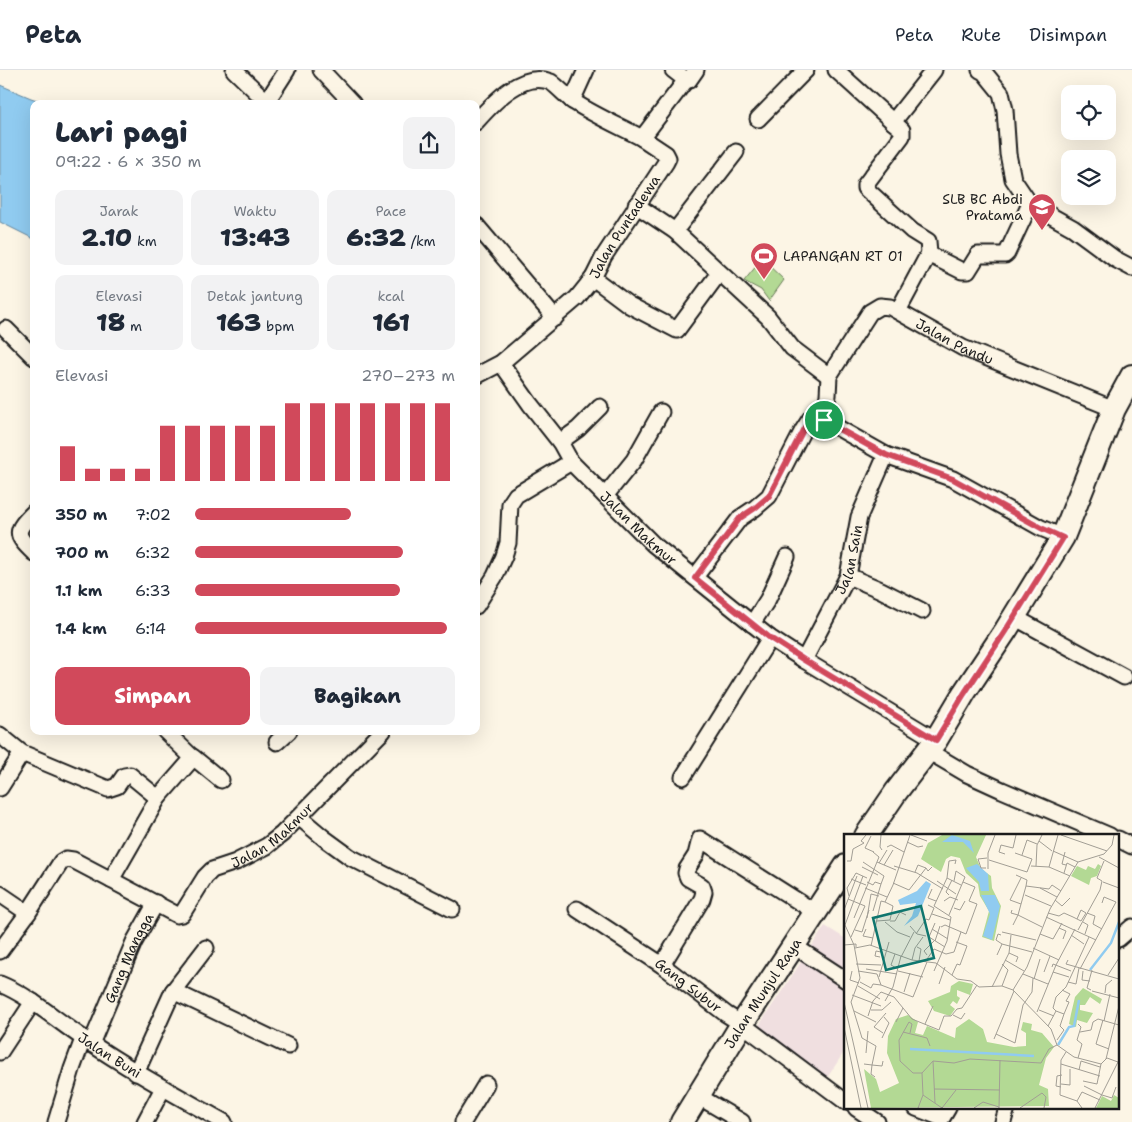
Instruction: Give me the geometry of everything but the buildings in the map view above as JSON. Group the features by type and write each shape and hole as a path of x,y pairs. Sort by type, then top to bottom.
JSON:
{"street":[{"path":"234,70 264,99 269,98 288,70"},
{"path":"320,70 349,100"},
{"path":"572,101 586,70"},
{"path":"642,138 691,75 673,70"},
{"path":"758,119 806,70"},
{"path":"836,70 902,130 902,136 865,185 865,188 912,231 928,241 932,256 965,272 968,271 978,255 1005,255 1030,204"},
{"path":"893,122 934,70"},
{"path":"980,70 984,72 1000,93 1006,110 1008,154 1012,179 1030,204 1073,228 1115,259 1132,268"},
{"name":"Jalan Puntadewa","path":"480,118 500,96 524,79 533,77 550,82 572,101 642,138 666,154 668,158 604,256 593,278 577,298 554,318"},
{"path":"675,231 736,152"},
{"path":"636,205 675,231 768,316 792,348 828,376 828,395 824,420"},
{"path":"480,230 554,318 501,363 480,374"},
{"path":"898,311 930,252"},
{"path":"593,278 629,305 677,330 719,273"},
{"name":"Jalan Pandu","path":"828,376 870,312 880,306 890,307 963,348 1114,409"},
{"path":"6,329 30,353"},
{"name":"Jalan Makmur","path":"501,363 560,442 571,462 653,544 752,624 770,638 932,745 967,774 1106,834"},
{"path":"867,834 896,792 932,745 1063,538 1114,409 1132,376"},
{"path":"560,442 578,429 600,407"},
{"path":"605,496 634,460 661,412"},
{"path":"695,578 740,518 769,496 803,430 810,419 817,417 886,455 953,479 1041,528 1063,538"},
{"name":"Jalan Sain","path":"804,660 848,576 859,517 886,455"},
{"path":"480,599 504,556 508,543 510,504 516,495 571,462"},
{"path":"30,516 20,527 19,533 20,540 30,549"},
{"path":"752,624 768,599 787,557"},
{"path":"848,576 922,611"},
{"path":"1014,618 1124,677"},
{"path":"683,777 770,638"},
{"path":"0,735 22,753 108,788 118,786 124,776 130,775 158,798"},
{"path":"169,735 221,780"},
{"path":"277,742 285,735"},
{"name":"Jalan Makmur","path":"156,903 168,911 182,914 205,877 212,870 236,862 267,846 299,817 378,735"},
{"path":"0,788 22,753"},
{"path":"111,880 158,798 193,757"},
{"path":"299,817 350,857 452,909"},
{"path":"662,965 702,899 704,892 702,886 688,878 686,873 696,855 700,839 815,912"},
{"name":"Jalan Makmur","path":"1120,840 1132,846"},
{"name":"Gang Mangga","path":"28,913 57,867 66,859 73,860 156,903 134,942 72,1069 56,1122"},
{"name":"Jalan Munjul Raya","path":"682,1122 742,1024 844,869"},
{"path":"0,894 28,913 0,951"},
{"name":"Gang Subur","path":"577,909 662,965 844,1100"},
{"path":"1120,936 1132,926"},
{"path":"794,946 844,979"},
{"path":"136,1073 173,991 206,948"},
{"name":"Jalan Buni","path":"0,984 16,990 87,1041 136,1073 224,1122"},
{"path":"173,991 288,1046"},
{"path":"0,1052 33,1002"},
{"path":"463,1122 486,1084"},
{"path":"145,1122 163,1088"},
{"path":"698,1096 742,1122"},
{"path":"859,1110 878,1122"},
{"path":"921,1110 942,1118 947,1110"}],"shaded area":[{"path":"825,926 844,938 844,1052 823,1084 752,1036"}],"green space":[{"name":"LAPANGAN RT 01","path":"762,259 784,280 769,301 761,290 744,281"}],"water":[{"path":"0,85 37,100 30,100 30,237 0,222"}],"place":[{"name":"SLB BC Abdi Pratama","path":"1042,231"},
{"name":"LAPANGAN RT 01","path":"764,280"}],"route":[{"path":"817,417 824,420 886,455 953,479 1010,509 1041,528 1063,538 936,740 770,638 695,578 740,518 769,496 810,419 817,417"}]}
